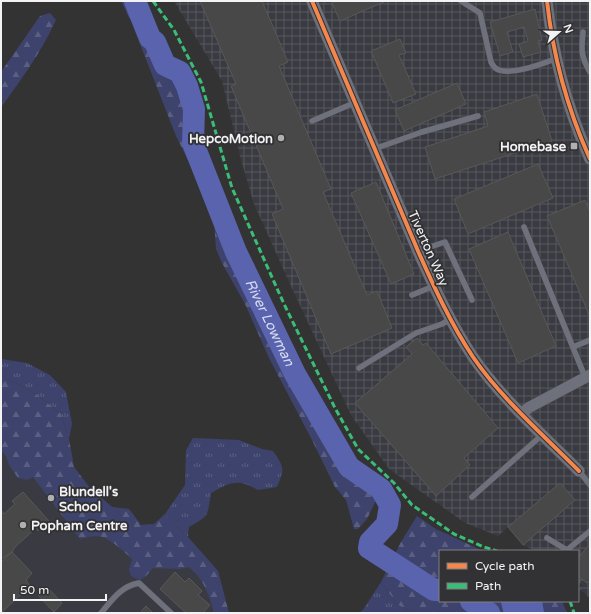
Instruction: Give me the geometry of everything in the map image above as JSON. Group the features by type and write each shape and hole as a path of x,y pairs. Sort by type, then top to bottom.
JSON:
{"street":[{"name":"Tiverton Way","path":"312,1 418,251 434,286 474,358 500,391 579,471"},
{"path":"546,1 562,84 573,119 590,159"},
{"path":"522,414 528,408 588,376"}],"lane":[{"path":"461,1 468,3 480,13 491,62 498,70 504,72 520,70 556,59"},
{"path":"583,32 581,50 584,62 590,72"},
{"path":"312,121 354,103"},
{"path":"374,149 422,132 478,116"},
{"path":"524,227 573,347 588,376"},
{"path":"418,251 445,242 472,300"},
{"path":"412,295 434,286"},
{"path":"359,368 416,333 452,319"},
{"path":"573,347 590,340"},
{"path":"472,497 542,435"},
{"path":"579,471 590,485"},
{"path":"547,538 567,550 590,531"},
{"path":"101,613 121,590 132,584 139,583 171,613"}],"shaded area":[{"path":"174,1 590,1 590,598 579,589 582,585 579,582 581,578 579,577 579,550 534,550 523,545 508,527 498,536 465,523 389,469 351,415 254,204 241,160 222,81"},
{"name":"Blundell's School","path":"1,375 69,439 74,467 90,488 112,507 129,509 141,525 154,524 165,514 188,537 218,571 229,613 1,613"}],"green space":[{"path":"121,1 130,1 143,35 150,44 166,73 177,79 188,103 191,144 198,167 222,225 228,247 303,397 340,461 354,478 368,486 377,498 367,519 358,529 354,529 346,500 335,487 269,358 245,304 222,263 216,249 214,221 207,199 176,136 131,21"},
{"path":"50,13 56,20 50,32 31,65 1,107 1,72 40,16"},
{"path":"1,359 27,363 50,375 66,392 72,424 69,439 61,414 36,394 1,375"},
{"path":"1,375 36,394 61,414 69,439 74,467 90,488 112,507 129,509 141,525 154,524 165,514 188,537 218,571 229,613 214,613 202,581 188,567 180,569 153,568 140,580 131,576 129,570 132,559 126,553 100,536 80,539 33,477 27,480 18,478 1,450"},
{"path":"193,438 239,440 262,449 273,451 281,464 282,471 277,487 258,490 245,484 234,483 224,486 211,493 208,511 201,520 189,527 188,537 165,514 185,485 186,450"},
{"path":"417,516 436,529 481,550 439,550 439,602 562,602 567,613 416,613 398,605 381,582 401,542"},
{"path":"381,582 398,605 416,613 358,613 363,610"}],"building":[{"name":"HepcoMotion","path":"200,1 262,1 288,62 279,66 331,189 323,192 367,295 377,291 392,328 331,354 272,214 283,209 231,86 236,84"},
{"path":"336,1 386,1 340,21 332,3"},
{"path":"535,9 542,40 538,41 541,52 523,57 519,44 528,41 524,27 507,32 513,52 500,56 490,22"},
{"path":"400,39 406,53 399,55 416,94 393,103 371,51"},
{"path":"457,83 466,104 404,131 395,110"},
{"path":"537,94 552,141 435,179 425,147 488,126 484,112"},
{"path":"538,164 553,198 468,234 454,199"},
{"path":"376,182 414,274 391,284 351,193"},
{"path":"585,200 590,212 590,317 547,216"},
{"path":"508,232 556,346 518,363 469,249"},
{"path":"417,338 423,345 426,343 498,428 464,458 470,465 436,496 355,403 412,354 406,347"},
{"path":"560,483 575,500 523,545 508,527"},
{"name":"Popham Centre","path":"23,492 49,521 38,531 36,528 15,547 12,552 1,559 1,510 4,514 15,504 12,501"},
{"path":"590,544 590,580 587,583 579,577 579,557"},
{"path":"12,552 32,573 26,580 30,586 1,613 1,562"},
{"path":"175,572 185,582 189,578 202,591 198,595 210,605 203,613 186,613 160,589"},
{"path":"47,587 62,603 54,612 38,595"},
{"path":"146,606 153,613 140,613"}],"waterway":[{"name":"River Lowman","path":"135,1 150,38 155,42 165,65 180,72 187,86 194,109 193,143 236,252 295,374 349,467 381,489 390,505 387,524 370,542 369,548 434,590 439,590"},
{"name":"River Lowman","path":"472,602 489,613"},
{"name":"River Lowman","path":"512,602 515,613"},
{"name":"River Lowman","path":"531,602 533,613"}],"marked path":[{"path":"153,1 174,30 201,82 232,188 284,304 335,408 358,449 394,483 412,505 454,534 494,550"},
{"path":"570,602 574,613"}],"cycle path":[{"path":"312,1 418,251 457,332 473,357 496,387 579,471"},
{"path":"547,1 553,42 562,82 574,121 590,159"}],"place":[{"name":"HepcoMotion","path":"281,138"},
{"name":"Homebase","path":"574,146"},
{"name":"Blundell's School","path":"51,498"},
{"name":"Popham Centre","path":"23,525"}]}
